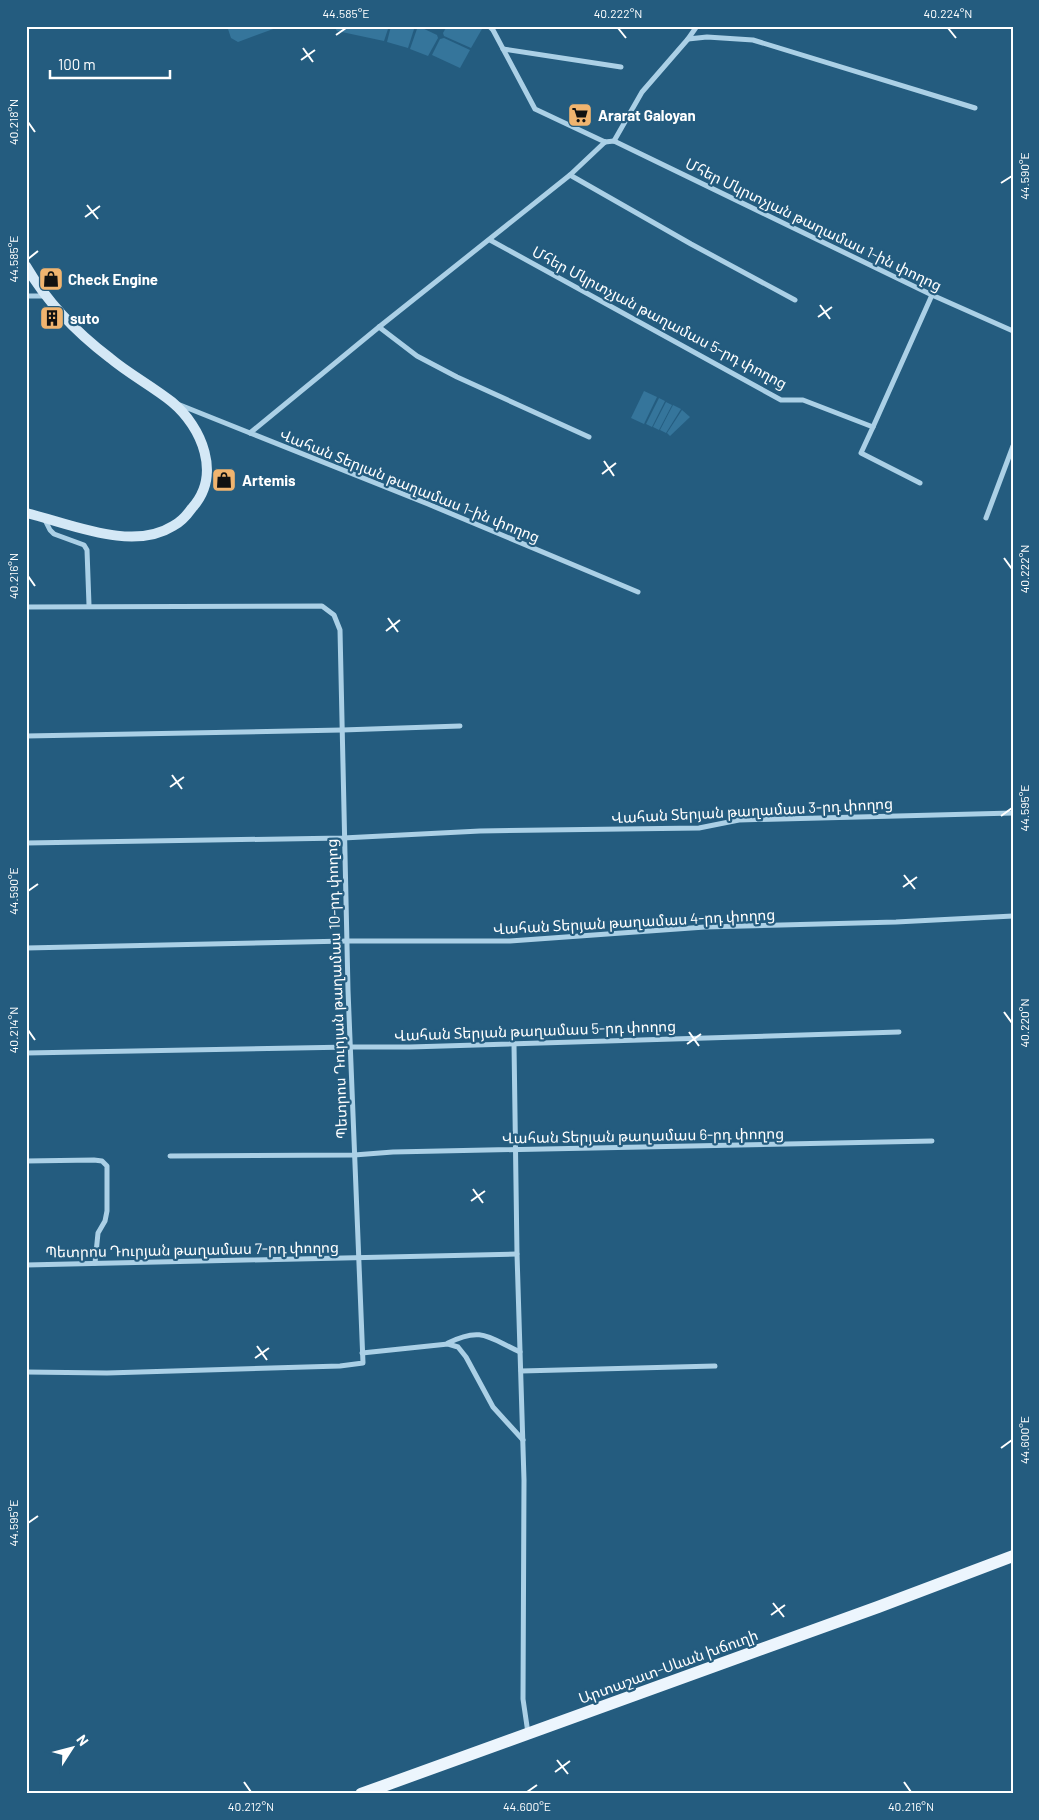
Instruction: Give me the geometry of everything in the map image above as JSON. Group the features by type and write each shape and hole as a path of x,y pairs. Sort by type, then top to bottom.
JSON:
{"main road":[{"path":"26,266 31,282 73,325 109,358 172,402 186,416 198,434 208,462 207,478 202,495 183,519 172,527 154,535 134,537 110,535 26,513"},
{"name":"Արտաշատ-Սևան խճուղի","path":"361,1794 909,1596 1013,1556"}],"street":[{"path":"489,26 535,110 605,142 614,141 642,92 688,39 696,26"},
{"path":"688,39 707,37 753,40 975,108"},
{"path":"502,49 621,67"},
{"name":"Մհեր Մկրտչյան թաղամաս 1-ին փողոց","path":"614,141 932,295 1013,331"},
{"path":"250,433 570,175 605,142"},
{"path":"570,175 794,300"},
{"name":"Մհեր Մկրտչյան թաղամաս 5-րդ փողոց","path":"490,240 781,400 803,400 873,427"},
{"path":"920,482 861,453 932,295"},
{"path":"26,296 45,296"},
{"path":"379,328 418,356 457,377 588,438"},
{"name":"Վահան Տերյան թաղամաս 1-ին փողոց","path":"172,402 428,504 638,592"},
{"path":"986,518 1013,446"},
{"path":"26,607 89,605 88,550 84,545 54,534 44,517"},
{"name":"Պետրոս Դուրյան թաղամաս 10-րդ փողոց","path":"26,1372 107,1373 330,1367 363,1363 343,838 340,630 334,615 322,606 89,605"},
{"path":"26,736 460,726"},
{"name":"Վահան Տերյան թաղամաս 3-րդ փողոց","path":"26,842 343,838 480,831 699,828 738,820 1013,813"},
{"name":"Վահան Տերյան թաղամաս 4-րդ փողոց","path":"26,948 510,941 705,927 896,922 1013,916"},
{"name":"Վահան Տերյան թաղամաս 5-րդ փողոց","path":"26,1053 410,1047 899,1032"},
{"path":"514,1044 517,1254 523,1440 523,1699 528,1734"},
{"name":"Վահան Տերյան թաղամաս 6-րդ փողոց","path":"170,1156 354,1155 932,1142"},
{"path":"26,1160 102,1160 107,1166 107,1211 98,1233 95,1264"},
{"name":"Պետրոս Դուրյան թաղամաս 7-րդ փողոց","path":"26,1265 517,1254"},
{"path":"448,1344 462,1336 474,1333 484,1335 520,1352"},
{"path":"362,1352 448,1344 458,1346 493,1407 523,1440"},
{"path":"521,1371 715,1366"}],"shaded area":[{"path":"227,26 277,26 238,42 231,38"},
{"path":"334,26 389,26 384,41 337,31"},
{"path":"391,26 415,26 408,48 387,42"},
{"path":"418,26 437,35 438,38 428,56 410,49"},
{"path":"447,26 479,26 482,29 471,48 444,36 443,33"},
{"path":"444,38 470,50 460,68 432,55 440,39"},
{"path":"644,391 657,397 644,424 631,418"},
{"path":"659,398 665,401 652,427 646,424"},
{"path":"666,402 672,405 659,430 653,427"},
{"path":"673,405 681,409 666,433 660,430"},
{"path":"682,410 690,417 670,436 667,433"}],"place":[{"name":"Ararat Galoyan","path":"580,115"},
{"name":"Check Engine","path":"51,279"},
{"name":"suto","path":"52,318"},
{"name":"Artemis","path":"224,480"}]}
